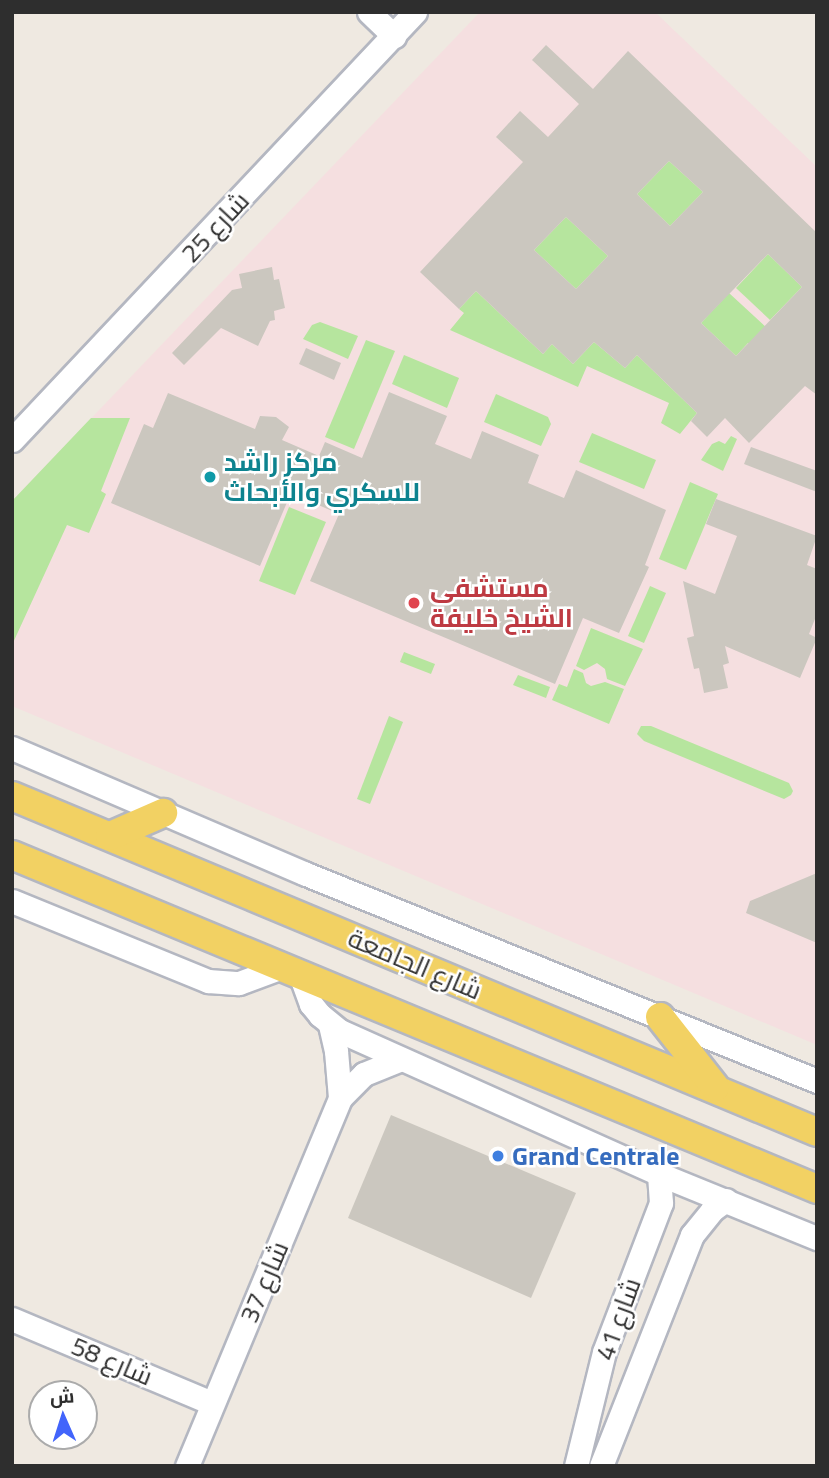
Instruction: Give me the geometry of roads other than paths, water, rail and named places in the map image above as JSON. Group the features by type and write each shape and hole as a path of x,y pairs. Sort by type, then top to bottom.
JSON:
{"main road":[{"name":"شارع الجامعة","path":"12,796 817,1132"},
{"path":"110,836 163,813"},
{"name":"شارع الجامعة","path":"18,861 817,1189"},
{"path":"660,1017 716,1090"}],"street":[{"path":"369,12 394,36"},
{"name":"شارع 25","path":"12,440 415,12"},
{"path":"12,748 163,813 817,1081"},
{"path":"12,901 208,981 239,983 291,971 311,1003 330,1025 659,1174 817,1238"},
{"name":"شارع 37","path":"330,1025 336,1051 340,1098"},
{"name":"شارع 37","path":"187,1466 340,1098 365,1074 401,1059"},
{"name":"شارع 41","path":"576,1466 604,1352 661,1203 659,1174"},
{"name":"شارع 41","path":"601,1466 692,1235 712,1210 726,1200"},
{"name":"شارع 58","path":"12,1319 212,1403"}],"place":[{"name":"مركز راشد للسكري والأبحاث","path":"210,477"},
{"name":"مستشفى الشيخ خليفة","path":"414,603"},
{"name":"Grand Centrale","path":"498,1156"}]}
